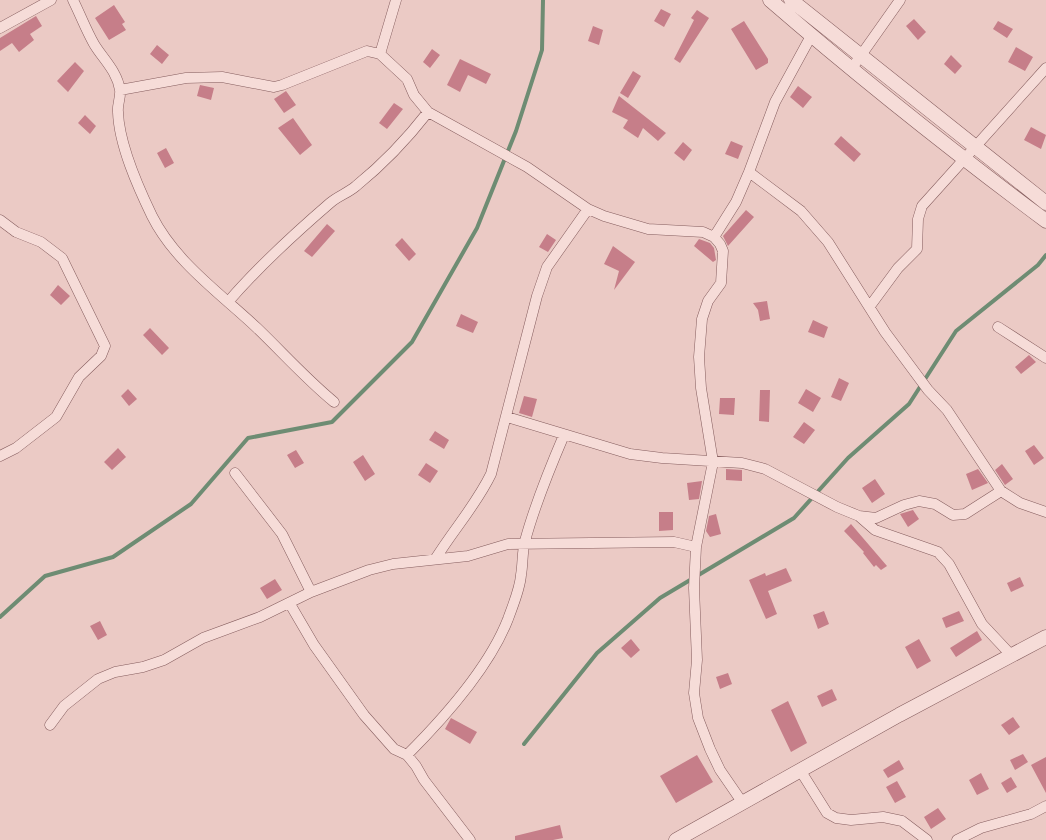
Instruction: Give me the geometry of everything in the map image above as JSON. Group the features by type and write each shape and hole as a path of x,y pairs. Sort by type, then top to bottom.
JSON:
{"street":[{"path":"0,28 50,0"},
{"path":"73,0 94,44 109,62 120,90 118,112 121,130 130,164 153,218 190,267 334,402"},
{"path":"380,54 396,0"},
{"path":"770,0 811,36 964,160 1046,221"},
{"path":"791,0 1046,203"},
{"path":"852,68 900,0"},
{"path":"714,237 736,202 775,102 811,36"},
{"path":"120,90 186,78 222,77 274,87 282,86 368,51 380,54 407,79 414,96 428,112 527,166 588,209 604,216 648,229 703,232 714,237 723,251 721,282 708,301 702,319 699,356 700,388 713,462 696,548 694,588 697,650 694,693 698,718 720,770 742,802"},
{"path":"870,306 898,268 917,249 918,219 922,206 1046,68"},
{"path":"228,302 254,273 303,227 332,201 355,187 409,136 428,112"},
{"path":"749,172 806,218 828,242 885,332 928,390 947,410 1001,491 1020,503 1046,512"},
{"path":"436,558 458,523 468,514 479,498 491,474 537,296 547,267 588,209"},
{"path":"0,220 16,232 41,242 62,258 105,346 101,356 79,377 56,417 16,448 0,456"},
{"path":"998,327 1046,358"},
{"path":"507,417 630,454 742,463 765,469 837,507 859,516 876,518 904,505 919,501 935,504 953,515 965,514 1001,491"},
{"path":"407,755 431,731 465,689 485,661 508,620 521,578 524,543 537,500 564,435"},
{"path":"235,474 282,534 311,592"},
{"path":"859,516 875,530 938,552 949,564 982,624 1012,656"},
{"path":"50,725 64,706 98,679 115,672 143,667 164,660 203,638 290,604 311,592 369,570 393,564 468,556 508,544 674,542 696,548"},
{"path":"290,604 314,645 364,715 394,749 407,755 470,840"},
{"path":"676,840 800,770 1046,637"},
{"path":"800,770 827,812 836,818 851,820 883,817 902,821 927,840"},
{"path":"957,840 981,828 1031,814 1046,806"}],"building":[{"path":"114,5 125,22 122,24 126,30 109,40 95,18"},
{"path":"661,9 671,14 664,27 654,21"},
{"path":"697,10 709,18 680,63 674,59 694,20 691,18"},
{"path":"36,16 42,26 30,34 34,40 19,52 12,43 0,51 0,38"},
{"path":"914,19 926,32 918,40 906,26"},
{"path":"744,21 768,59 768,63 756,70 731,29"},
{"path":"998,21 1013,29 1007,38 993,29"},
{"path":"593,26 603,30 599,45 588,41"},
{"path":"157,45 169,55 162,64 150,54"},
{"path":"1016,47 1033,57 1025,71 1008,62"},
{"path":"432,49 440,55 430,68 423,62"},
{"path":"951,55 962,66 955,74 944,64"},
{"path":"460,59 491,74 486,84 468,75 460,92 447,85"},
{"path":"75,62 84,71 68,92 57,81"},
{"path":"633,71 641,76 628,98 620,93"},
{"path":"200,85 214,88 211,100 197,96"},
{"path":"798,86 812,97 803,108 790,97"},
{"path":"286,91 296,105 284,113 274,99"},
{"path":"619,96 666,133 658,141 643,128 638,138 623,128 628,120 612,112"},
{"path":"394,103 403,109 387,129 379,123"},
{"path":"85,115 96,126 90,134 78,123"},
{"path":"293,118 312,145 300,155 278,128"},
{"path":"1031,127 1046,135 1041,149 1024,140"},
{"path":"841,136 861,154 854,162 834,144"},
{"path":"731,141 743,146 738,159 725,154"},
{"path":"683,142 692,150 684,161 674,153"},
{"path":"166,148 174,163 165,168 157,153"},
{"path":"746,210 754,217 728,246 723,236"},
{"path":"327,224 335,231 312,257 304,251"},
{"path":"547,234 556,240 548,252 539,247"},
{"path":"402,238 416,254 409,261 395,245"},
{"path":"699,239 710,243 714,248 716,260 713,262 694,246"},
{"path":"613,246 635,262 614,290 619,271 604,264"},
{"path":"58,285 70,296 61,305 50,295"},
{"path":"767,301 770,319 760,321 758,310 753,303"},
{"path":"461,314 478,322 473,333 456,326"},
{"path":"813,320 828,327 824,338 808,332"},
{"path":"150,328 169,348 162,355 143,335"},
{"path":"1029,355 1036,362 1021,374 1015,367"},
{"path":"839,378 849,383 841,401 831,397"},
{"path":"128,389 137,399 129,406 121,396"},
{"path":"806,389 821,398 813,412 798,403"},
{"path":"760,390 770,390 769,422 759,421"},
{"path":"524,396 537,399 532,417 519,413"},
{"path":"720,398 735,398 734,415 719,414"},
{"path":"804,422 815,430 804,444 793,437"},
{"path":"435,431 449,440 444,449 429,440"},
{"path":"1034,445 1044,458 1034,465 1025,451"},
{"path":"118,448 126,457 112,470 104,462"},
{"path":"296,450 304,463 295,468 287,455"},
{"path":"363,455 375,474 365,481 353,462"},
{"path":"426,463 438,471 430,483 418,475"},
{"path":"1002,464 1013,479 1005,485 995,470"},
{"path":"726,469 742,470 742,481 726,480"},
{"path":"978,469 988,483 972,490 966,474"},
{"path":"875,479 885,494 872,503 862,488"},
{"path":"702,481 699,499 689,500 687,483"},
{"path":"913,510 919,519 908,527 900,514"},
{"path":"659,512 673,512 673,530 659,531"},
{"path":"716,514 721,534 710,537 706,531 709,516"},
{"path":"851,524 887,566 881,570 876,565 874,567 864,552 844,531"},
{"path":"786,568 792,581 768,591 777,614 766,619 749,580 765,573 766,576"},
{"path":"1020,577 1024,586 1011,592 1007,583"},
{"path":"275,579 282,590 267,599 260,588"},
{"path":"824,611 829,624 818,629 813,615"},
{"path":"959,611 964,621 946,628 942,618"},
{"path":"100,621 107,635 98,640 90,626"},
{"path":"977,631 982,640 956,657 950,648"},
{"path":"631,639 640,650 631,658 621,648"},
{"path":"919,639 931,661 917,669 905,647"},
{"path":"728,673 732,684 720,689 716,677"},
{"path":"832,689 837,700 822,707 817,696"},
{"path":"788,701 807,743 791,752 771,710"},
{"path":"1013,717 1020,727 1009,735 1001,725"},
{"path":"451,718 477,732 470,744 445,729"},
{"path":"1023,754 1028,762 1015,770 1010,760"},
{"path":"697,755 713,782 676,803 660,776"},
{"path":"1046,757 1046,793 1031,765"},
{"path":"899,760 904,769 888,778 883,770"},
{"path":"981,773 989,789 977,795 969,780"},
{"path":"1011,777 1017,787 1007,793 1001,783"},
{"path":"897,781 906,797 895,803 886,787"},
{"path":"938,808 946,819 931,829 924,817"},
{"path":"560,825 563,838 553,840 515,840 515,836"}],"waterway":[{"path":"0,617 45,576 113,557 191,504 248,438 332,422 412,342 477,228 516,131 542,50 543,0"},
{"path":"524,744 597,653 660,598 794,518 848,458 909,404 956,331 1038,265 1046,255"}]}
